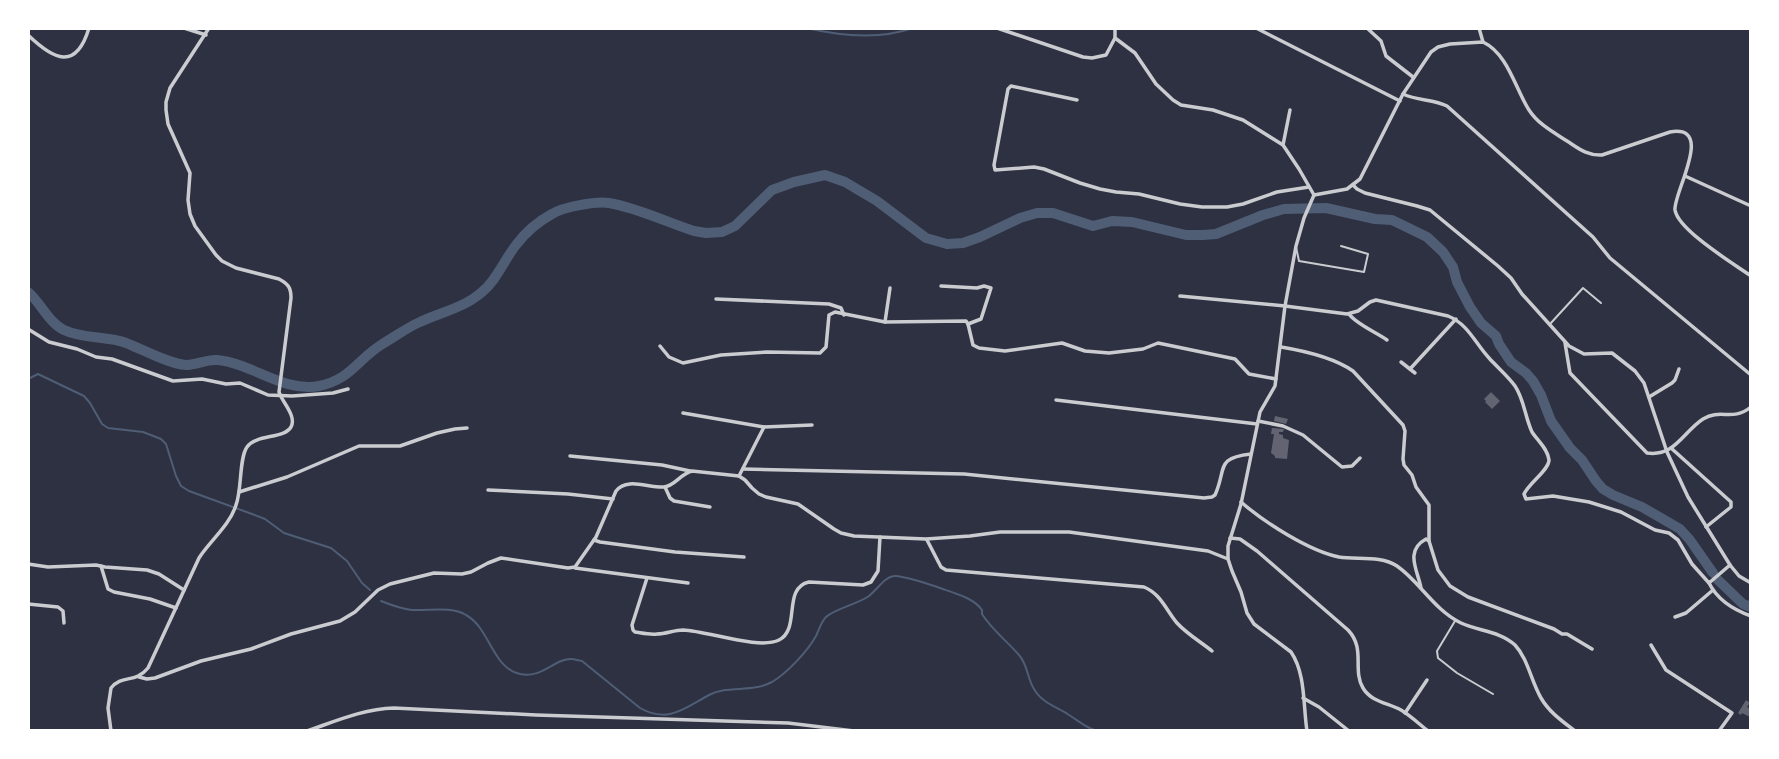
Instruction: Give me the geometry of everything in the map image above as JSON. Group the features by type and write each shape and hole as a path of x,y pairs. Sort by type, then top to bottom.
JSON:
{"street":[{"path":"28,35 51,53 63,57 71,56 82,48 89,28"},
{"path":"184,28 206,35"},
{"path":"139,677 148,668 199,558 232,516 240,492 244,455 248,446 255,441 283,433 291,427 291,415 279,395 290,288 286,282 279,279 236,268 222,261 195,226 188,200 190,173 167,118 166,102 170,88 209,28"},
{"path":"997,28 1087,58 1109,53 1115,38 1115,28"},
{"path":"1256,28 1400,101"},
{"path":"1367,28 1381,41 1386,56 1413,77"},
{"path":"1479,28 1483,42 1494,50 1505,64 1527,108 1541,124 1584,152 1602,155 1670,132 1680,131 1687,135 1691,154 1675,201 1675,214 1688,231 1751,276"},
{"path":"1115,38 1135,54 1156,84 1173,100 1243,120 1283,145 1309,187 1312,197 1296,246 1273,392 1263,405 1228,546 1228,559 1247,613 1254,624 1295,658 1307,731"},
{"path":"1312,197 1347,190 1360,179 1403,94 1431,52 1450,44 1483,42"},
{"path":"1077,100 1011,86 1008,89 993,165 995,170 1034,167 1100,189 1202,207 1235,205 1278,192 1309,187"},
{"path":"1403,94 1412,98 1437,101 1447,106 1592,237 1610,258 1751,375"},
{"path":"1283,145 1290,110"},
{"path":"1685,176 1751,206"},
{"path":"1353,185 1365,193 1430,210 1498,266 1564,341 1584,354 1608,352 1618,356 1640,377 1688,498 1739,576 1751,583"},
{"path":"942,286 990,286 981,319 968,324"},
{"path":"885,322 890,288"},
{"path":"1180,296 1349,314 1376,300 1456,319 1463,324 1487,357 1515,385 1533,432 1549,458 1547,467 1524,494 1526,499 1553,496 1589,502 1621,512 1655,530 1669,533 1678,540 1692,564 1713,590 1727,604 1751,616"},
{"path":"716,299 829,304 841,308 844,315"},
{"path":"660,346 669,358 683,363 721,355 823,352 830,314 835,312 885,322 966,321 973,345 1005,351 1062,343 1085,351 1109,353 1143,349 1158,343 1235,359 1247,373 1276,379"},
{"path":"1349,314 1355,322 1387,340"},
{"path":"1410,369 1456,319"},
{"path":"28,330 49,342 96,357 112,359 173,381 202,379 226,384 240,383 268,395 326,394 348,389"},
{"path":"1564,341 1570,373 1647,453 1669,450 1704,419 1720,414 1734,416 1751,407"},
{"path":"1280,347 1344,365 1353,371 1403,425 1404,465 1429,505 1429,541 1438,570 1450,586 1468,597 1567,634 1592,649"},
{"path":"1401,362 1415,373"},
{"path":"1649,397 1675,380 1679,369"},
{"path":"1056,400 1283,426 1303,435 1342,467 1352,466 1360,458"},
{"path":"683,413 764,427 812,425"},
{"path":"739,476 764,427"},
{"path":"240,492 287,477 359,446 400,446 438,433 467,428"},
{"path":"1669,450 1731,502 1731,507 1706,527"},
{"path":"743,469 964,474 1204,498 1215,495 1228,459 1251,454"},
{"path":"570,456 739,476 759,494 798,504 841,533 854,536 926,539 970,537 1000,532 1069,532 1208,551 1228,559"},
{"path":"572,568 578,566 594,540 616,491 623,485 665,487 692,471"},
{"path":"665,487 674,501 710,507"},
{"path":"488,490 613,499"},
{"path":"1241,502 1264,521 1322,551 1337,556 1391,563 1455,620 1512,642 1522,654 1546,706 1575,731"},
{"path":"647,578 632,625 635,632 654,635 670,631 693,631 769,643 786,635 792,605 798,589 803,584 863,585 874,580 878,571 880,537"},
{"path":"1230,538 1240,538 1257,551 1348,629 1356,641 1364,689 1378,700 1405,712 1427,731"},
{"path":"926,539 941,567 946,570 1150,589 1180,626 1212,651"},
{"path":"594,540 675,552 744,557"},
{"path":"1422,590 1413,561 1421,541 1429,541"},
{"path":"111,731 108,708 111,688 118,682 139,677 155,678 201,661 258,647 291,634 340,621 387,585 434,573 471,572 501,558 688,583"},
{"path":"28,564 48,567 96,565 147,570 159,574 184,590"},
{"path":"1709,583 1731,565"},
{"path":"101,566 108,589 176,608"},
{"path":"1675,617 1686,614 1713,590"},
{"path":"28,604 58,607 63,611 64,624"},
{"path":"1651,645 1666,670 1732,713 1719,731"},
{"path":"1405,712 1427,680"},
{"path":"1303,698 1349,731"},
{"path":"307,731 356,714 394,708 788,723 855,731"}],"lane":[{"path":"1296,246 1299,261 1364,272 1368,254 1341,246"},
{"path":"1549,325 1582,288 1601,303"},
{"path":"1455,620 1437,651 1438,658 1457,673 1493,694"}],"building":[{"path":"1491,392 1500,401 1492,409 1484,399"},
{"path":"1275,416 1288,419 1286,424 1274,421"},
{"path":"1272,428 1284,429 1279,434 1289,440 1287,459 1275,458 1271,453 1274,434 1271,434"},
{"path":"1746,700 1750,703 1747,707 1751,709 1750,717 1738,713"}],"waterway":[{"path":"806,28 860,36 913,28"},
{"path":"28,292 54,323 71,333 119,341 179,364 190,365 213,360 230,362 281,382 306,387 339,379 375,349 406,329 475,297 492,282 516,245 533,228 557,211 580,205 620,205 694,231 722,232 735,226 772,190 825,175 845,182 877,201 926,238 947,244 963,243 1037,213 1053,213 1093,226 1112,221 1132,222 1186,235 1203,235 1216,234 1284,209 1326,208 1392,220 1427,237 1443,252 1453,267 1457,282 1470,307 1481,323 1496,336 1511,362 1533,381 1551,421 1596,481 1613,495 1642,507 1680,529 1713,573"},
{"path":"28,379 38,374 84,396 102,424 108,428 143,432 161,439 166,444 181,486 265,519 284,533 331,548 347,561 370,590"},
{"path":"381,601 408,609 447,610 466,615 481,629 503,664 520,674 535,674 566,660 582,661 640,708 659,715 684,709 716,692 756,687 772,682 802,655 826,617 869,596 890,577 903,577 974,602 990,625 1022,659 1037,694 1087,727 1098,731"},
{"path":"1718,580 1743,604 1751,607"}]}
